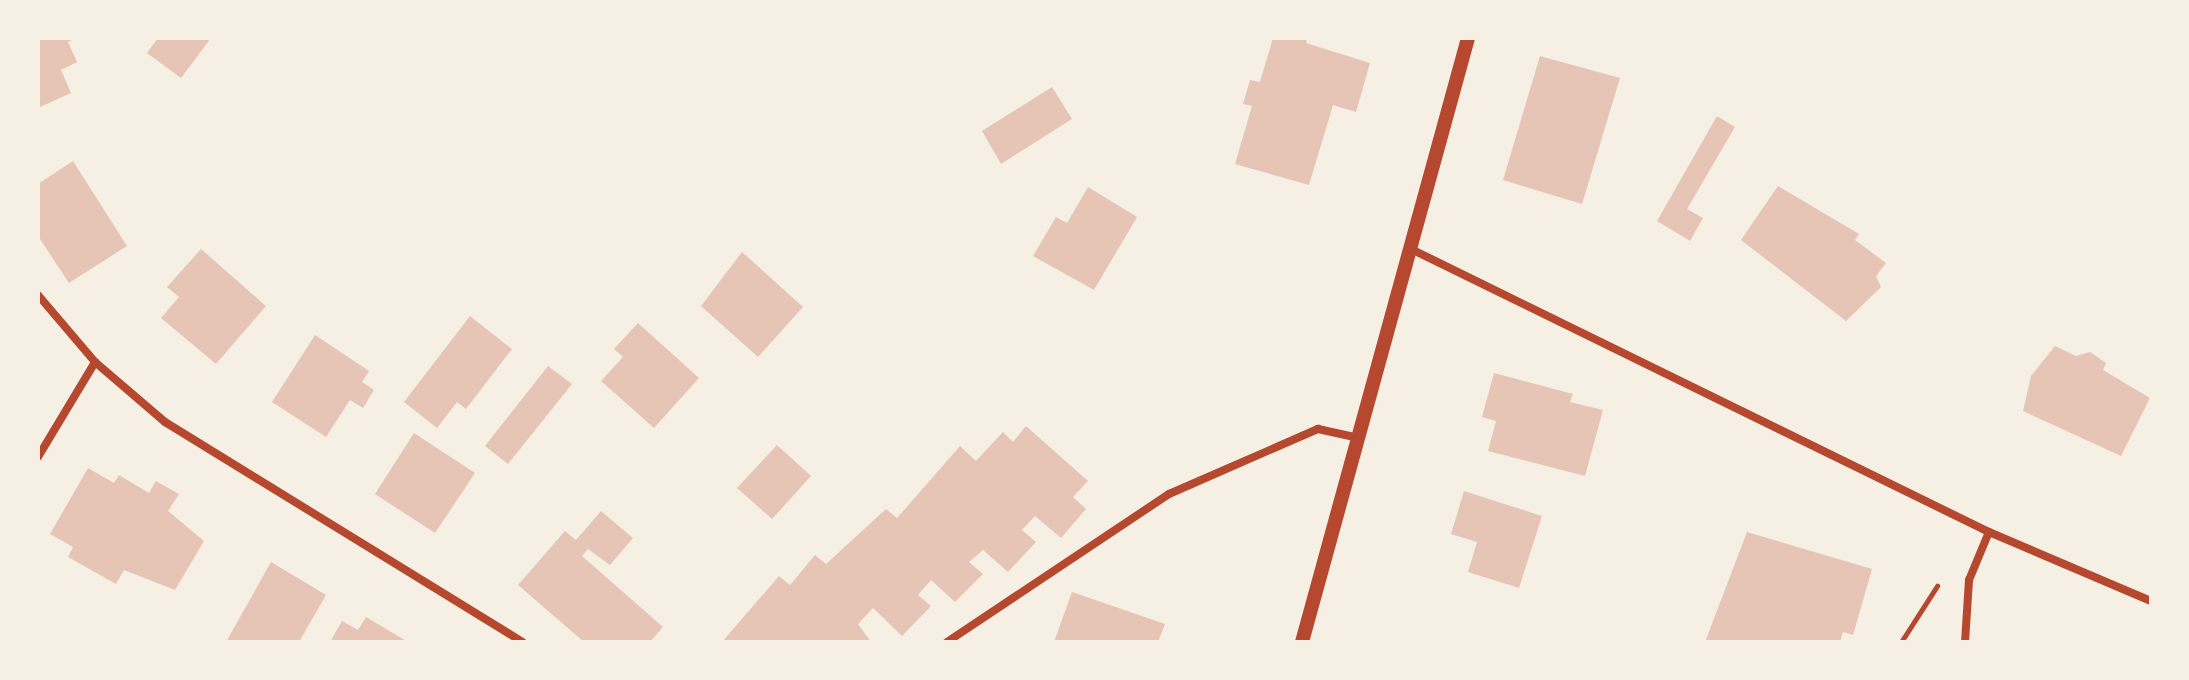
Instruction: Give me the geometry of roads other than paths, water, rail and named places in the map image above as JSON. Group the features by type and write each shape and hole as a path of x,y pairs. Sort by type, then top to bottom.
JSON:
{"street":[{"path":"1302,642 1362,439 1468,38"},
{"path":"1413,250 1989,532 2151,601"},
{"path":"38,295 95,362 165,422 523,642"},
{"path":"38,457 95,362"},
{"path":"947,642 1169,494 1318,429 1362,439"},
{"path":"1965,642 1969,580 1989,532"}]}
